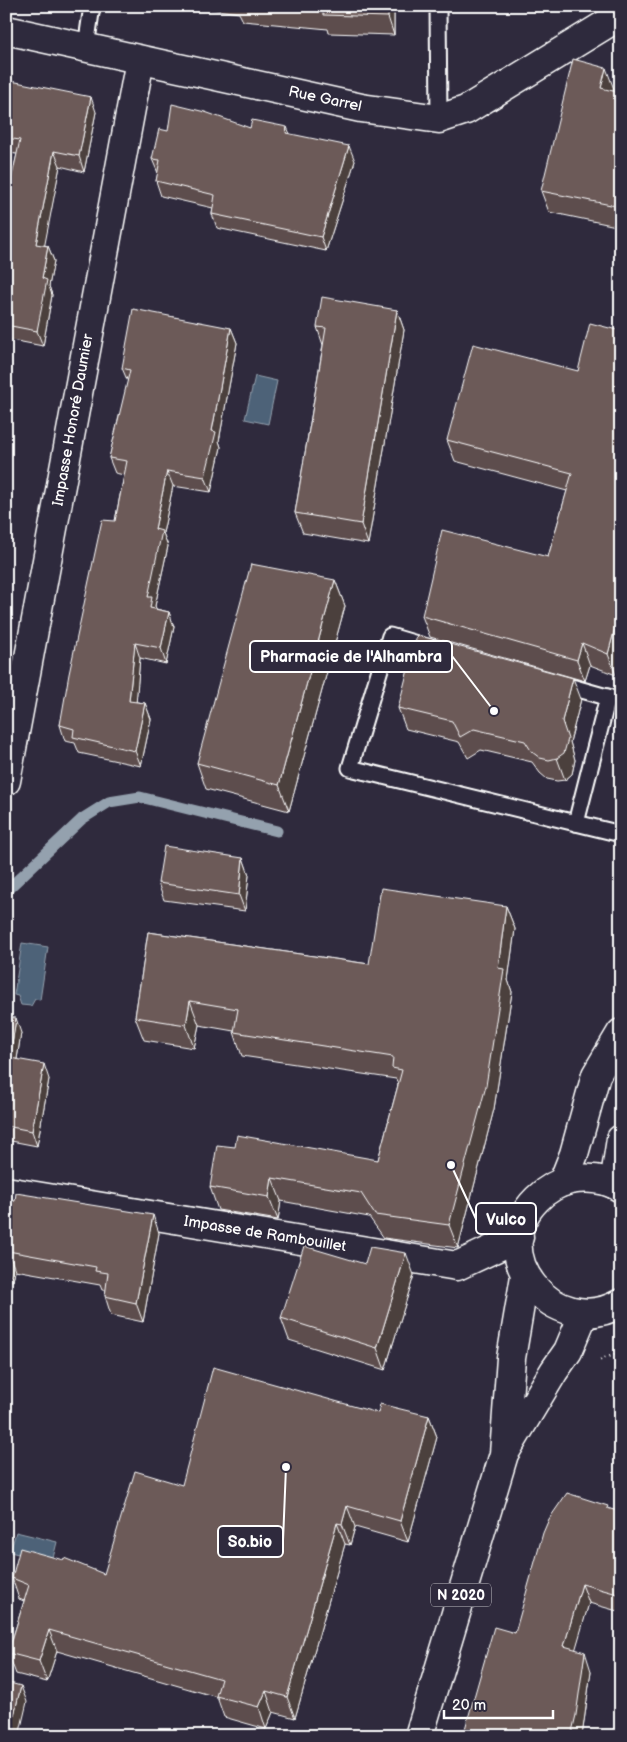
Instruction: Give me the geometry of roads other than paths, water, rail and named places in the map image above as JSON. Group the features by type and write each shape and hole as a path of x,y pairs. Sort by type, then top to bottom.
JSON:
{"street":[{"name":"Rue Garrel","path":"6,30 361,108 439,119 466,110 621,15"},
{"name":"Impasse Honoré Daumier","path":"6,781 140,60"},
{"path":"563,1182 574,1154 596,1075 621,1033"},
{"path":"620,1304 602,1311 584,1313 566,1310 550,1303 536,1291 525,1276 519,1257 519,1236 523,1219 533,1203 546,1190 563,1182 580,1178 598,1179 618,1186 621,1139"},
{"name":"Impasse de Rambouillet","path":"6,1191 456,1266 519,1236"},
{"name":"N 2020","path":"419,1736 504,1454 510,1358 525,1276"},
{"name":"N 2020","path":"504,1454 568,1351 584,1313"}],"lane":[{"path":"86,47 92,6"},
{"path":"438,6 439,119"},
{"path":"447,652 390,636 350,768 621,834"},
{"path":"542,679 615,699 576,823"}],"water":[{"path":"255,376 277,381 268,424 245,419"},
{"path":"22,943 48,947 40,1000 35,999 31,1006 21,1005 18,996 14,995"},
{"path":"16,1532 57,1542 52,1562 10,1552"}],"waterway":[{"path":"6,891 82,819 109,802 140,797 277,831"}],"place":[{"name":"Pharmacie de l'Alhambra","path":"494,711"},
{"name":"Vulco","path":"451,1165"},
{"name":"So.bio","path":"286,1467"}]}
